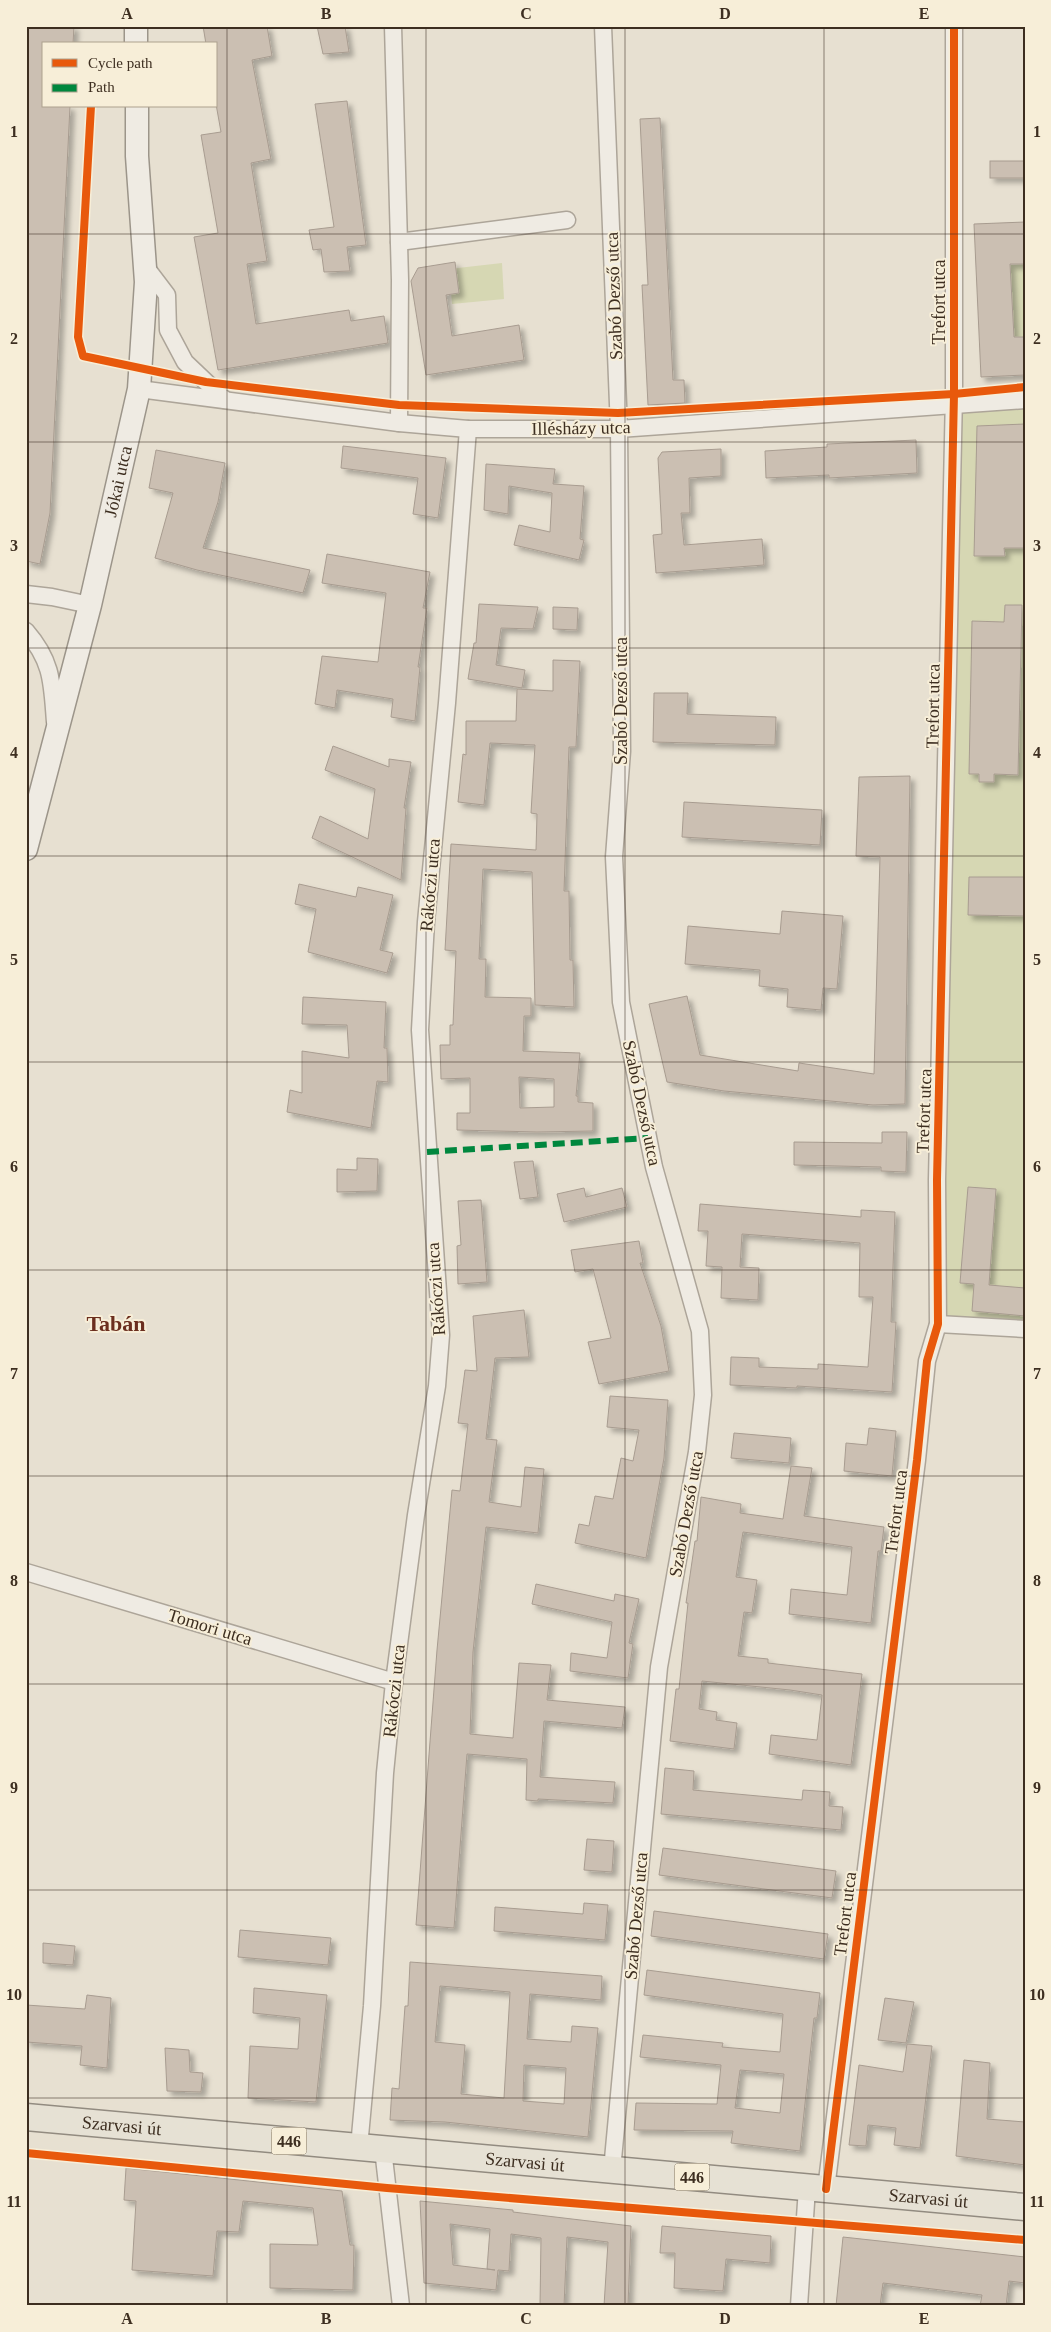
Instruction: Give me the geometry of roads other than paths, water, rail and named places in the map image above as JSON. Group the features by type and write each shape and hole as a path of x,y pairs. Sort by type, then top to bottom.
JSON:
{"main road":[{"path":"136,26 136,42"},
{"name":"Jókai utca","path":"26,849 90,605 139,389 146,282 137,156 137,108"},
{"name":"Szarvasi út","path":"26,2117 1025,2207"}],"street":[{"path":"394,26 399,242 399,423"},
{"name":"Szabó Dezső utca","path":"603,26 619,429 622,751 614,857 621,1002 654,1167 700,1331 703,1395 697,1452 659,1667 612,2170"},
{"name":"Trefort utca","path":"799,2306 817,2189 918,1460 927,1361 938,1324 937,1180 953,407 954,26"},
{"path":"399,242 567,220"},
{"path":"145,266 167,294 168,330 185,362 225,400"},
{"name":"Illésházy utca","path":"139,389 399,423 468,429 619,429 953,407 1025,400"},
{"name":"Rákóczi utca","path":"401,2306 371,2148 372,2006 385,1773 394,1682 416,1515 437,1386 441,1335 420,1030 426,922 447,704 468,429"},
{"path":"26,594 90,605"},
{"path":"26,631 40,647 51,675 56,735"},
{"path":"938,1324 1025,1329"},
{"name":"Tomori utca","path":"26,1572 394,1682"}],"district":[{"name":"Tabán","path":"116,1323"}]}
